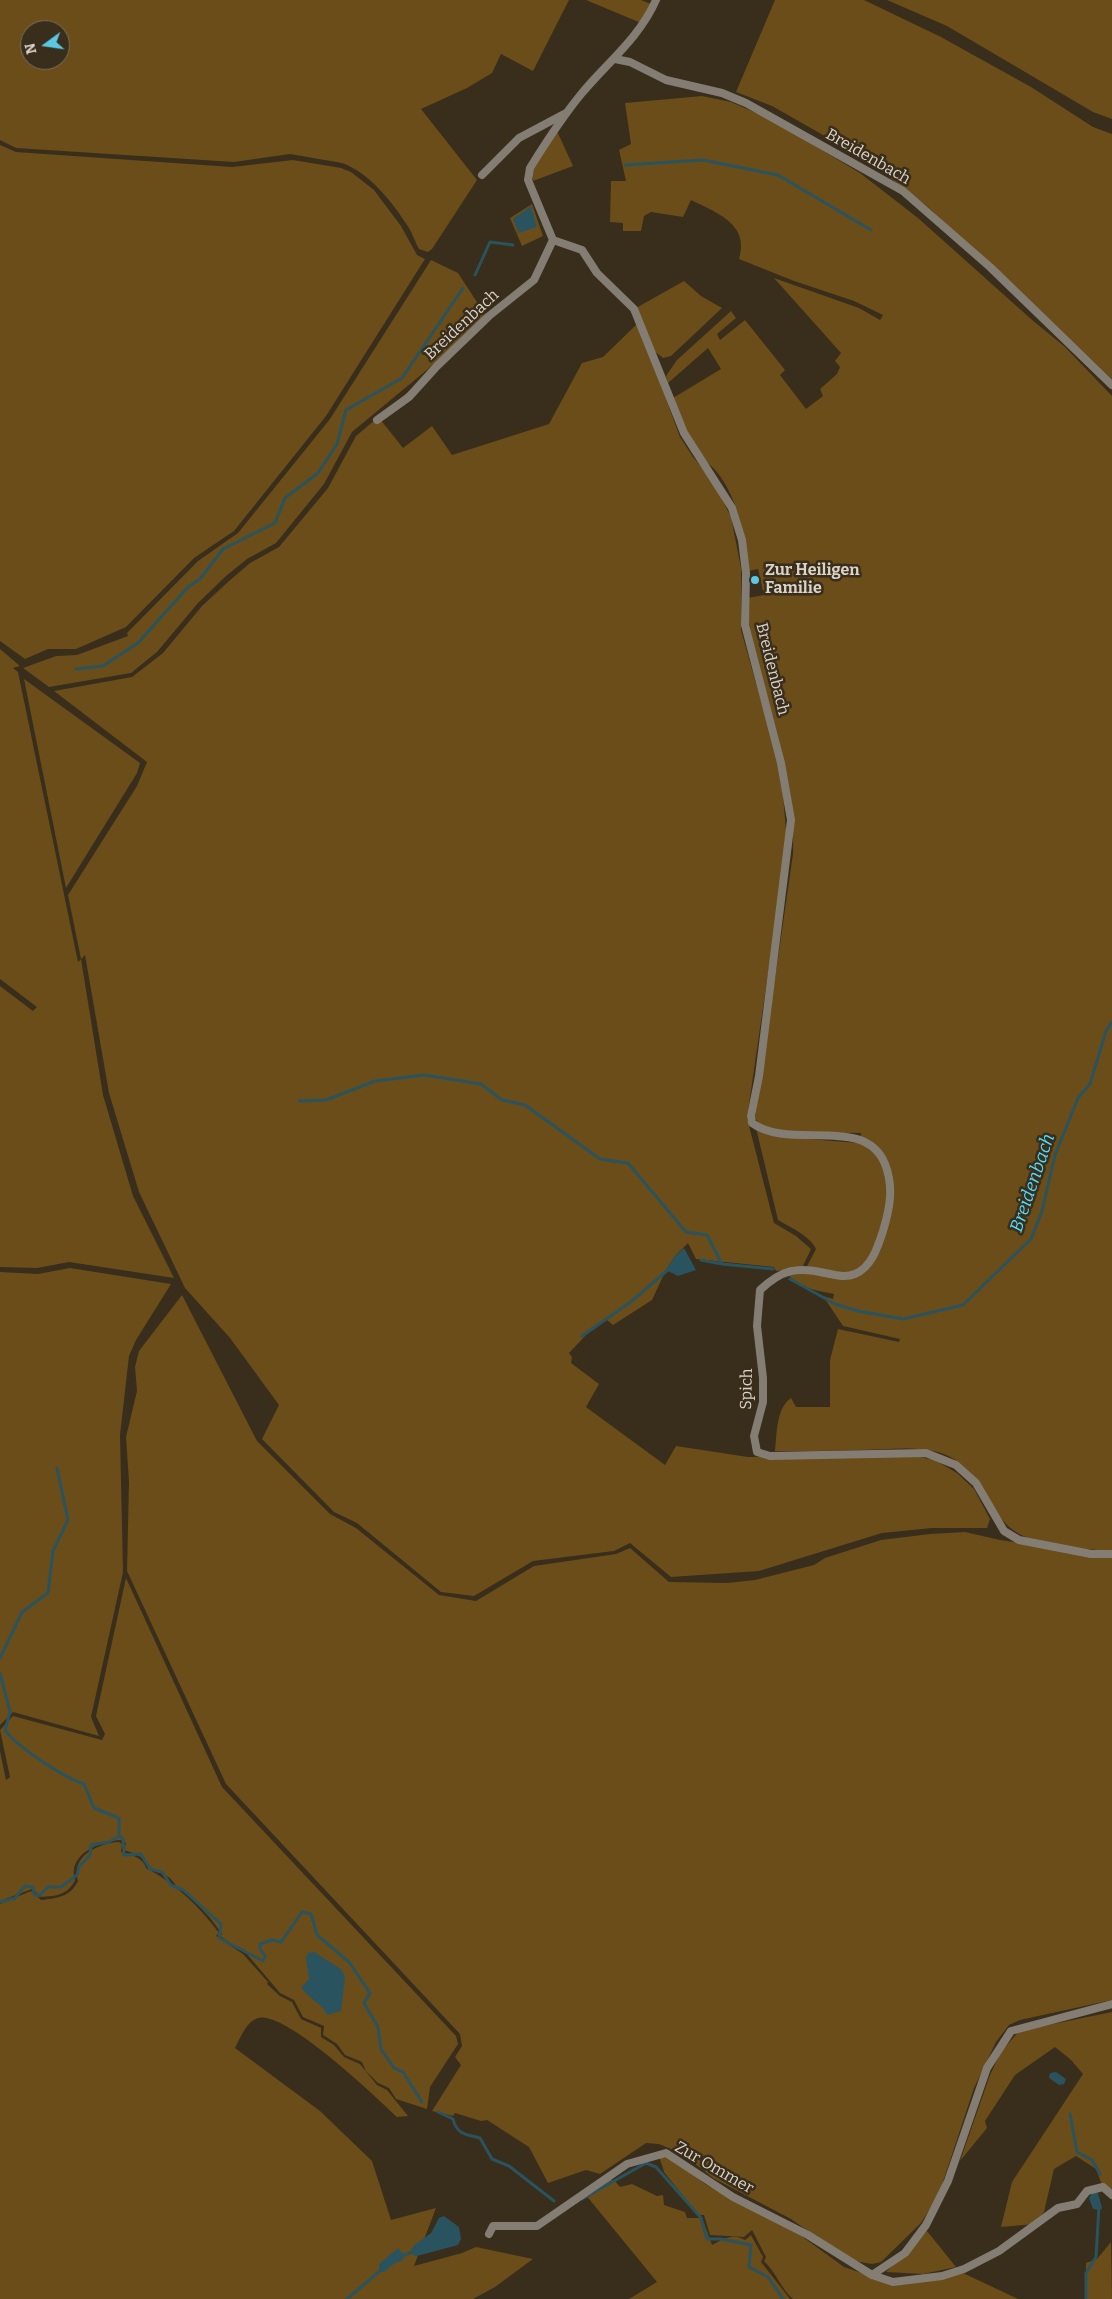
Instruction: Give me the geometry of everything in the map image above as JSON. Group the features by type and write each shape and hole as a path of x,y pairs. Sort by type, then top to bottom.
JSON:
{"street":[{"path":"553,240 528,180 530,168 583,92 615,59 650,14 656,0"},
{"name":"Breidenbach","path":"615,59 630,62 666,80 722,93 746,103 903,191 990,267 1112,384"},
{"path":"482,175 519,138 568,113"},
{"name":"Breidenbach","path":"377,420 409,397 437,366 489,316 534,280 553,240 582,250 597,273 634,309 684,434 732,508 742,540 746,573 746,625 782,764 791,820 759,1076 751,1116 752,1123 762,1130"},
{"name":"Spich","path":"762,1130 779,1135 845,1136 864,1140 876,1149 882,1158 890,1181 891,1194 890,1208 876,1252 865,1268 855,1274 838,1276 804,1268 788,1271 779,1275 760,1290 757,1326 763,1378 763,1402 754,1436 757,1452 770,1456 926,1454 956,1465 976,1484 1004,1531 1019,1540 1090,1554 1112,1554"},
{"path":"872,2275 904,2253 926,2225 948,2181 986,2068 1011,2031 1112,2004"},
{"name":"Zur Ommer","path":"489,2234 493,2226 537,2226 627,2164 666,2153 733,2197 808,2235 872,2275 892,2282 942,2276 964,2269 999,2251 1058,2208 1077,2204 1087,2191 1103,2187 1112,2195"}],"shaded area":[{"path":"0,0 569,0 533,71 501,54 492,73 467,88 421,109 477,180 432,249 428,252 419,249 409,228 380,190 362,174 342,163 290,154 234,162 16,148 0,140"},
{"path":"586,0 641,0 651,4 641,23"},
{"path":"775,0 864,0 941,37 1031,87 1093,127 1112,134 1112,379 928,207 867,160 772,106 736,92"},
{"path":"887,0 1112,0 1112,119 1093,112 947,26"},
{"path":"702,96 731,102 772,120 860,173 918,218 1065,347 1112,396 1112,1551 1050,1544 1016,1532 998,1515 975,1479 965,1468 954,1459 941,1453 921,1449 775,1451 777,1429 782,1408 791,1398 796,1407 830,1407 830,1360 838,1329 899,1342 900,1339 843,1326 823,1296 833,1299 834,1294 803,1286 788,1275 804,1272 816,1249 805,1236 778,1220 756,1128 780,1137 860,1143 861,1133 778,1132 763,1129 755,1118 793,854 791,801 781,749 755,657 750,629 748,598 764,595 758,569 748,571 740,521 727,486 718,473 692,445 673,398 721,369 708,348 668,383 666,376 677,360 731,311 736,318 717,334 720,340 745,320 785,370 780,375 806,409 823,396 820,389 837,374 840,367 835,361 841,353 774,278 859,308 880,320 883,315 854,301 794,281 739,259 741,247 740,237 736,228 721,215 691,200 683,217 651,212 644,216 641,231 623,231 623,223 610,222 611,181 626,181 619,150 631,144 625,103"},
{"path":"557,131 573,166 533,181 536,161"},
{"path":"0,145 16,152 232,167 293,160 341,168 351,172 374,190 401,226 417,255 425,259 326,416 234,531 194,558 126,627 76,649 48,649 25,659 0,641"},
{"path":"532,204 543,236 522,246 510,218"},
{"path":"431,260 458,273 486,316 428,369 352,432 324,484 276,543 247,559 226,576 198,603 157,652 131,673 49,687 23,668 56,656 77,655 128,636 127,633 198,561 238,533 330,419"},
{"path":"684,281 701,296 722,308 671,356 663,358 654,351 636,308"},
{"path":"638,323 680,437 693,457 712,480 731,517 741,568 741,630 778,762 787,842 747,1118 774,1223 796,1236 811,1249 802,1268 776,1271 774,1267 696,1259 688,1243 675,1256 666,1270 652,1300 613,1325 607,1320 586,1335 569,1353 572,1357 571,1363 599,1384 586,1407 665,1465 676,1446 748,1457 865,1455 919,1457 935,1460 957,1473 974,1489 990,1519 987,1528 932,1528 882,1533 759,1571 671,1577 630,1543 614,1551 533,1561 474,1596 441,1592 357,1523 334,1512 262,1439 279,1405 230,1338 185,1288 139,1192 109,1093 85,955 81,959 68,895 137,786 147,762 54,691 132,677 163,653 202,606 229,581 250,563 279,547 328,488 356,436 409,391 413,398 380,419 403,448 432,426 452,455 549,424 582,363 603,357"},
{"path":"0,649 20,666 13,668 18,672 78,962 81,959 103,1095 133,1196 174,1278 69,1262 37,1268 0,1267 0,986 33,1011 37,1007 0,979"},
{"path":"24,679 140,763 137,773 66,888"},
{"path":"70,1268 171,1284 136,1340 129,1356 120,1435 123,1572 91,1717 99,1736 13,1712 0,1725 0,1272 38,1274"},
{"path":"182,1295 257,1441 330,1514 356,1528 439,1595 476,1601 534,1566 616,1554 630,1548 669,1582 727,1583 755,1580 814,1565 825,1558 881,1540 930,1534 965,1532 1000,1540 1112,1556 1112,2000 1020,2020 1009,2025 996,2042 974,2088 939,2194 921,2223 881,2262 872,2264 849,2260 791,2219 713,2178 683,2154 659,2144 646,2143 600,2174 586,2170 548,2183 529,2147 487,2120 481,2121 455,2113 453,2116 432,2111 461,2065 455,2057 462,2046 460,2034 226,1784 127,1571 129,1482 126,1437 137,1391 135,1367 139,1351"},
{"path":"126,1578 222,1787 456,2036 458,2044 430,2087 427,2109 396,2099 389,2088 378,2083 366,2071 362,2062 345,2055 337,2044 323,2035 324,2026 303,2017 294,2000 280,1993 246,1953 220,1936 222,1934 211,1919 188,1894 179,1889 170,1878 148,1866 141,1857 124,1850 126,1843 121,1840 95,1846 81,1856 76,1863 74,1871 75,1880 65,1892 41,1897 32,1889 0,1901 0,1751 6,1780 10,1777 0,1730 13,1716 102,1740 105,1734 96,1716"},
{"path":"119,1842 122,1844 121,1852 133,1855 142,1861 146,1868 186,1896 219,1933 216,1936 243,1954 268,1982 267,1984 280,1996 292,2002 301,2019 321,2028 321,2037 334,2045 344,2057 360,2064 377,2085 387,2090 408,2116 397,2117 350,2074 308,2040 271,2019 258,2018 250,2023 244,2030 235,2048 320,2111 372,2161 391,2220 436,2208 414,2266 462,2253 476,2247 533,2259 495,2287 473,2299 0,2299 0,1904 31,1891 41,1900 67,1894 78,1881 78,1865 82,1858 95,1848"},
{"path":"1112,2012 1112,2193 1102,2185 1096,2169 1076,2156 1054,2169 1044,2212 1035,2224 1001,2227 1012,2182 1083,2074 1070,2059 1055,2047 1015,2075 985,2121 987,2128 960,2161 990,2075 1001,2052 1019,2031"},
{"path":"654,2153 672,2158 705,2184 800,2235 844,2267 886,2281 939,2280 963,2273 1018,2299 793,2299 764,2261 766,2257 752,2230 744,2237 710,2235 704,2215 698,2215 664,2172 660,2159"},
{"path":"610,2179 615,2181 620,2187 632,2184 657,2196 663,2195 664,2205 685,2212 687,2218 702,2218 712,2245 732,2237 745,2240 751,2235 763,2257 761,2262 790,2299 629,2299 657,2282 585,2194"},
{"path":"927,2231 956,2267 923,2274 886,2272"},
{"path":"1111,2242 1112,2299 1086,2299 1086,2263 1097,2259"}],"water":[{"path":"531,206 537,227 519,233 513,219"},
{"path":"684,1248 696,1270 678,1276 666,1270 675,1256"},
{"path":"314,1952 341,1969 345,1977 341,2011 327,2015 301,1987 309,1980 306,1957 308,1953"},
{"path":"1056,2072 1066,2079 1064,2084 1059,2085 1049,2078 1050,2073"},
{"path":"1093,2192 1098,2193 1102,2208 1100,2210 1093,2209 1089,2198"},
{"path":"444,2216 459,2227 461,2239 458,2245 417,2256 413,2255 411,2250 413,2246 431,2233 439,2218"},
{"path":"398,2248 404,2255 403,2260 395,2263 384,2272 379,2272 379,2264"}],"waterway":[{"path":"625,165 703,160 778,175 871,230"},
{"path":"475,275 490,242 513,245"},
{"path":"76,669 103,666 138,643 188,587 200,579 223,549 275,523 285,498 318,473 337,444 346,410 402,378 463,288"},
{"name":"Breidenbach","path":"790,1279 835,1304 858,1311 903,1319 963,1305 1031,1239 1042,1211 1055,1155 1078,1098 1090,1084 1106,1031 1112,1022"},
{"name":"Breidenbach","path":"299,1101 326,1100 375,1081 424,1075 481,1084 502,1100 525,1105 600,1159 628,1163 686,1232 707,1235 722,1264 773,1269"},
{"path":"701,1260 722,1264"},
{"path":"582,1336 632,1301 670,1268"},
{"path":"0,1658 22,1612 48,1593 53,1551 68,1520 57,1468"},
{"path":"0,1673 10,1712 5,1730 19,1745 41,1761 84,1784 94,1808 119,1818 119,1835"},
{"path":"0,1902 15,1898 25,1886 33,1887 34,1894 39,1896 48,1887 61,1887 77,1875 79,1867 90,1855 91,1845 109,1842 119,1836 123,1839 124,1855 141,1854 150,1869 162,1872 171,1885 183,1890 221,1924 219,1938 263,1961 265,1956 260,1949 260,1944 272,1940 281,1942 302,1912 311,1914 317,1935 349,1962 370,1993 364,2003 378,2027 381,2049 394,2068 403,2072 422,2102"},
{"path":"438,2112 453,2119 457,2128 463,2133 480,2138 492,2159 509,2166 554,2201"},
{"path":"1070,2114 1077,2152 1092,2160 1100,2174"},
{"path":"582,2199 646,2163 656,2167 701,2218 707,2239 721,2239 751,2245 749,2267 768,2277 783,2299"},
{"path":"1086,2299 1086,2273 1096,2257 1099,2206"},
{"path":"402,2256 415,2251"},
{"path":"347,2299 381,2270"}],"place":[{"name":"Zur Heiligen Familie","path":"755,580"}]}
